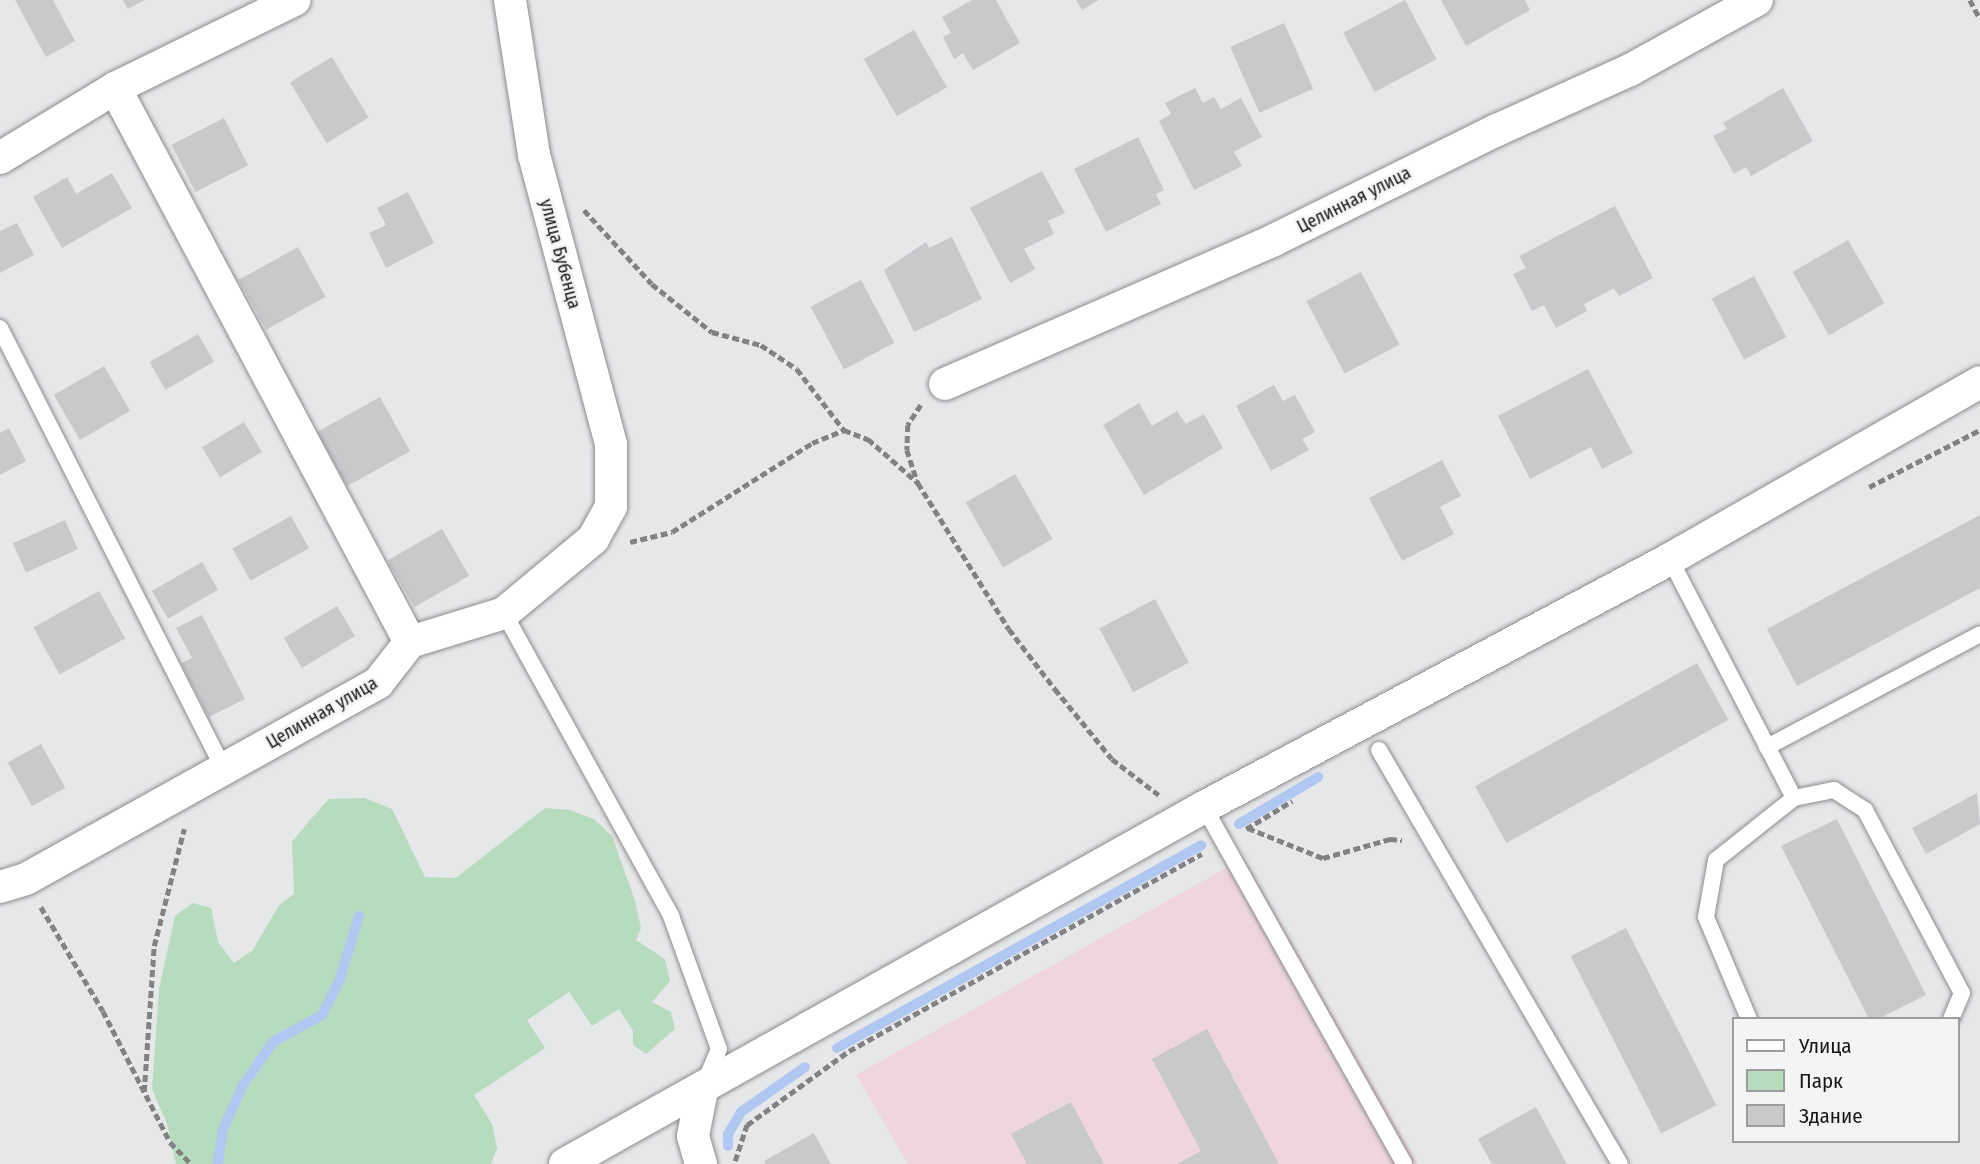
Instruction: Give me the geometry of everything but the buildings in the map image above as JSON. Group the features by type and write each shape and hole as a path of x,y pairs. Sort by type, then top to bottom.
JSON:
{"street":[{"path":"0,158 115,88 295,0"},
{"name":"улица Бубенца","path":"510,0 534,155 611,444 611,507 593,539"},
{"name":"Целинная улица","path":"945,384 1274,240 1497,130 1630,70 1757,0"},
{"path":"115,88 410,642 503,613 593,539"},
{"path":"565,1164 702,1090 1196,812 1670,559 1980,382"},
{"name":"Целинная улица","path":"13,883 184,793 379,683 410,642"},
{"path":"701,1164 693,1136 702,1090"}],"lane":[{"path":"0,328 224,769"},
{"path":"1670,559 1794,798"},
{"path":"503,613 671,916 719,1049 702,1090"},
{"path":"1768,747 1980,634"},
{"path":"1379,750 1438,845 1620,1164"},
{"path":"1748,1017 1706,917 1716,860 1794,798 1834,790 1865,810 1962,993 1952,1017"},
{"path":"1196,812 1404,1164"}],"path":[{"path":"1970,0 1980,19"},
{"path":"579,204 652,284 712,332 761,345 797,369 845,429 868,439 918,483"},
{"path":"945,384 922,404 908,425 907,450 918,483 1009,629 1112,759 1196,812"},
{"path":"593,539 631,542 672,531 812,443 845,429"},
{"path":"144,1094 154,946 163,902 182,846 184,793"},
{"path":"1247,828 1323,858 1390,839 1438,845"},
{"path":"13,883 103,1012 170,1142 191,1164"},
{"path":"733,1164 747,1125 829,1069"}],"shaded area":[{"path":"1244,858 1418,1164 908,1164 856,1075"}],"green space":[{"path":"364,798 392,809 425,877 456,878 545,808 570,810 594,819 612,836 635,901 641,928 636,940 665,959 670,981 652,1002 671,1012 675,1029 646,1054 633,1045 633,1031 619,1009 592,1026 569,992 527,1020 545,1048 474,1095 492,1124 497,1148 491,1164 176,1164 167,1124 152,1089 159,989 175,916 193,903 211,908 218,942 234,963 253,950 279,905 294,894 292,842 329,799"}],"waterway":[{"path":"1239,824 1318,777"},
{"path":"837,1048 1201,845"},
{"path":"218,1164 223,1129 243,1085 273,1042 322,1015 340,979 359,916"},
{"path":"728,1146 728,1134 741,1112 805,1067"}]}
